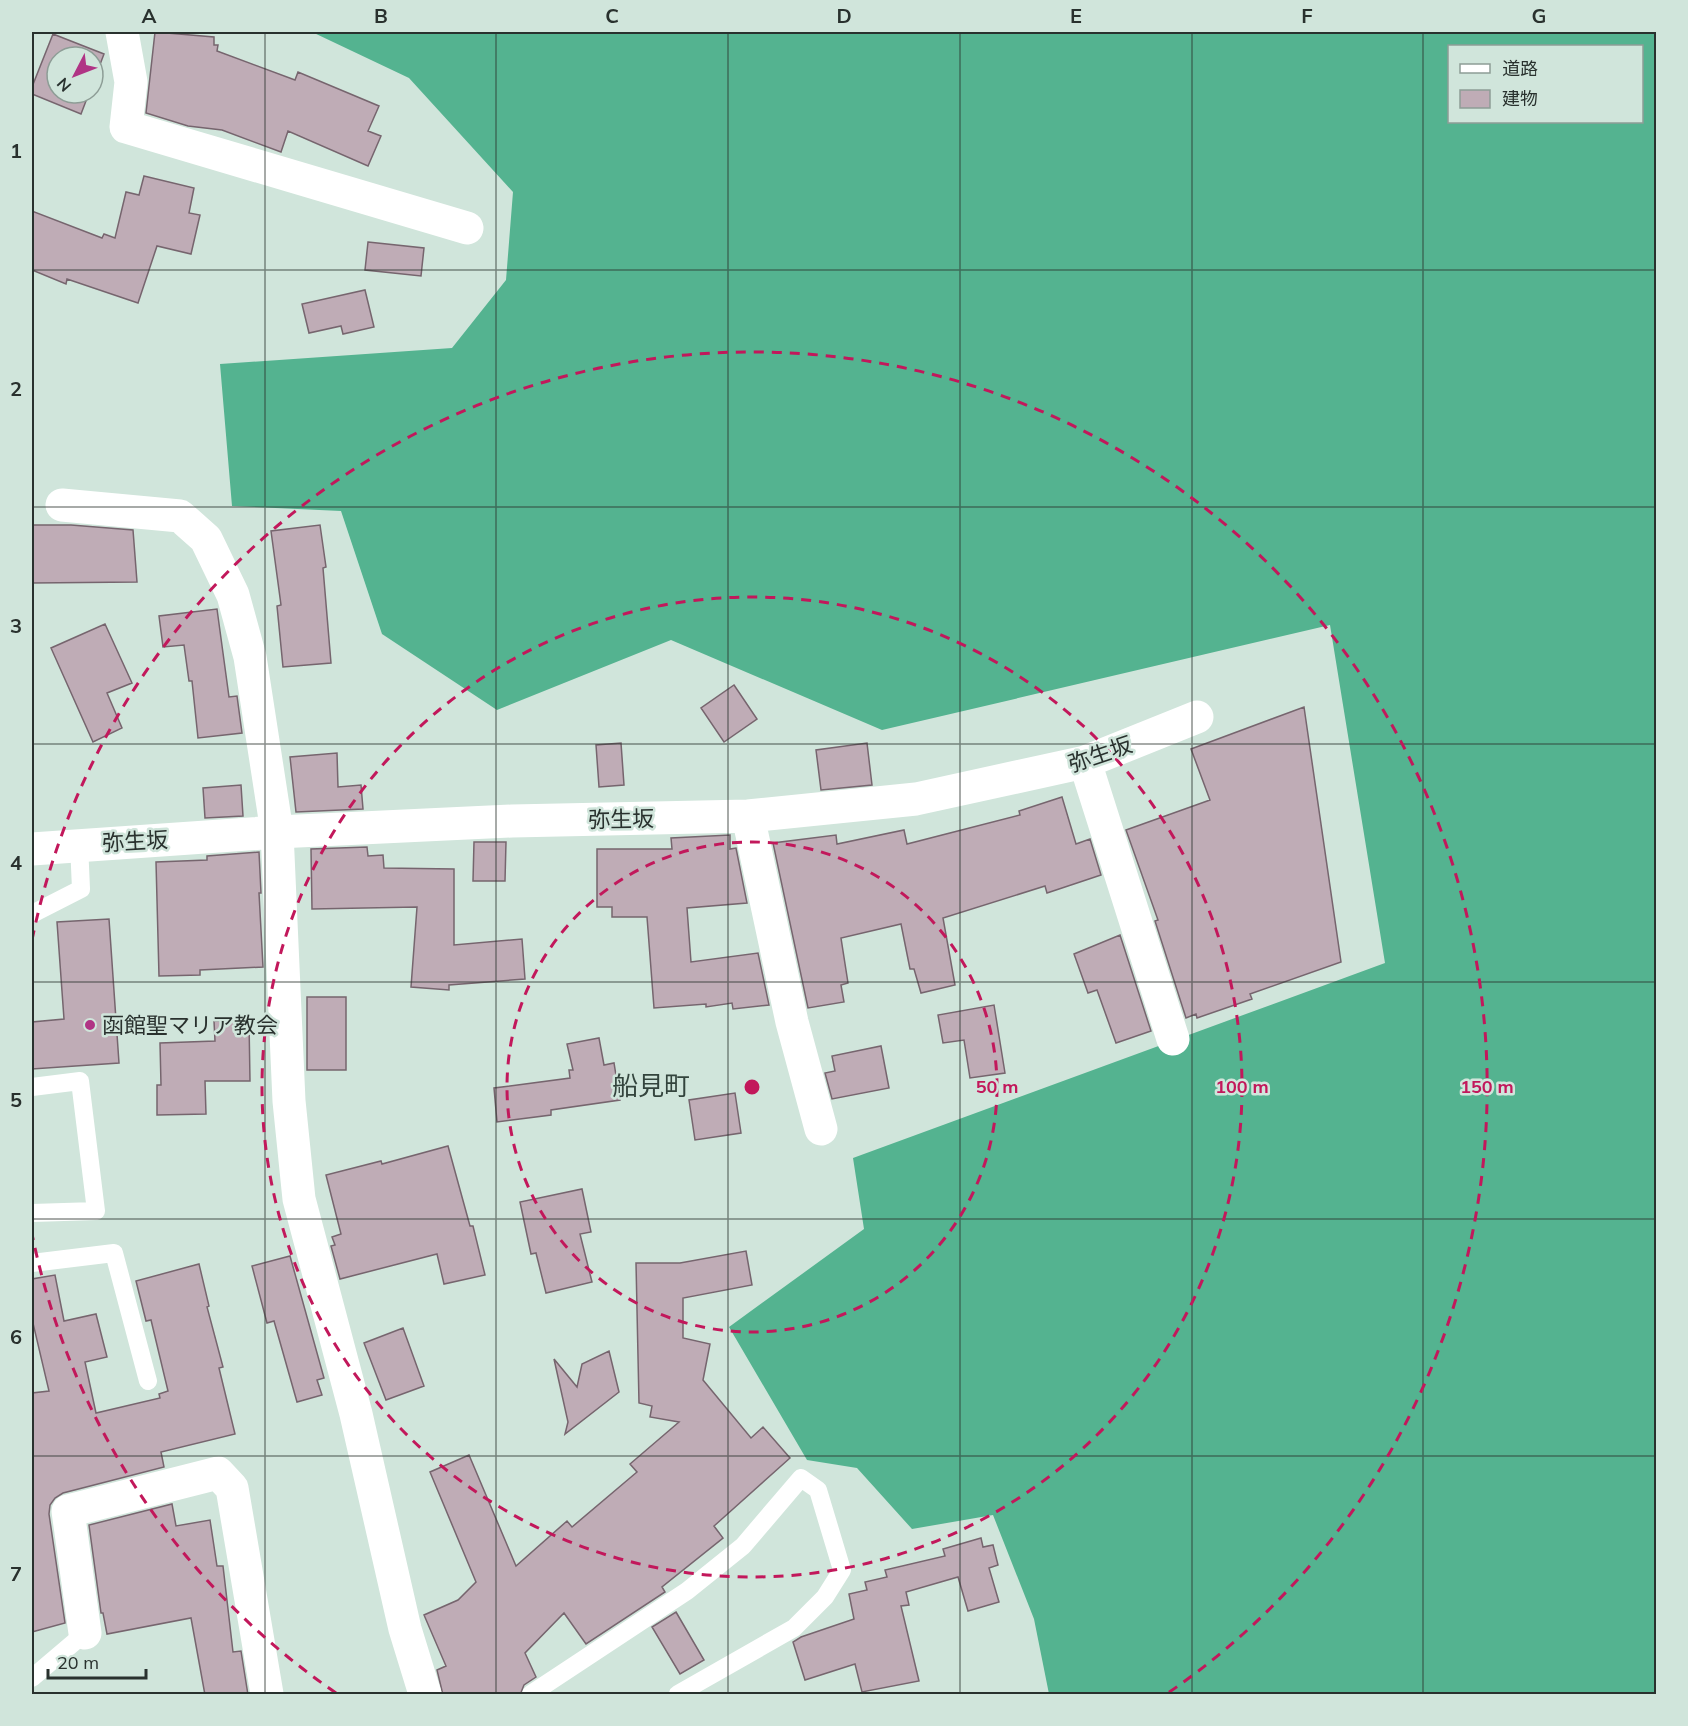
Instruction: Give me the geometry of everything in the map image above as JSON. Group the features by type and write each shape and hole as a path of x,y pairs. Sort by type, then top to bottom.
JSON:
{"street":[{"path":"122,32 131,82 126,126 467,228"},
{"path":"62,505 180,516 206,539 233,595 250,657 277,832 290,1101 299,1199 356,1414 405,1629 425,1695"},
{"name":"弥生坂","path":"32,849 277,832 512,821 748,816 916,799 1085,762 1197,717"},
{"path":"1085,762 1173,1039"},
{"path":"748,816 792,1022 821,1129"},
{"path":"85,1633 68,1511 218,1473 232,1488 267,1695"}],"lane":[{"path":"32,914 81,889 79,844"},
{"path":"32,1087 80,1081 96,1211 32,1213"},
{"path":"32,1263 114,1253 148,1381"},
{"path":"531,1695 687,1591 743,1546 801,1478 818,1490 842,1570 825,1597 794,1628 678,1695"},
{"path":"32,1678 85,1633"}],"green space":[{"path":"312,32 1656,32 1656,1694 1049,1694 1034,1619 993,1515 912,1529 857,1468 807,1460 729,1327 864,1229 853,1158 1385,963 1330,625 882,730 671,640 497,710 382,634 341,511 232,506 220,364 452,348 506,280 513,192 409,78"}],"building":[{"path":"155,32 214,37 214,45 218,45 217,51 295,80 298,72 379,106 368,131 381,136 368,166 288,131 281,152 222,130 188,126 146,113"},
{"path":"53,34 81,45 49,45"},
{"path":"45,54 45,99 32,94 32,87"},
{"path":"59,105 84,105 81,114"},
{"path":"144,176 194,188 189,213 200,215 191,254 157,246 138,303 67,279 66,284 32,270 32,211 102,238 104,234 115,238 126,192 139,195"},
{"path":"368,242 424,248 421,276 365,270"},
{"path":"365,290 374,327 343,334 341,326 309,333 302,304"},
{"path":"32,525 71,525 133,530 137,582 32,583"},
{"path":"320,525 326,567 323,568 331,663 283,667 277,606 281,605 271,531"},
{"path":"217,609 229,697 237,696 242,733 198,738 192,681 189,681 184,645 163,647 159,616"},
{"path":"105,624 132,683 107,693 122,728 93,742 51,648"},
{"path":"734,685 757,719 724,742 701,708"},
{"path":"1304,707 1341,962 1250,994 1252,999 1197,1018 1196,1014 1186,1018 1155,921 1158,920 1126,830 1210,800 1191,749"},
{"path":"621,743 624,785 599,787 596,745"},
{"path":"867,743 872,785 821,790 816,750"},
{"path":"337,753 338,787 361,785 363,809 296,812 290,757"},
{"path":"241,785 243,816 205,818 203,788"},
{"path":"1062,797 1076,844 1090,839 1101,875 1047,893 1045,886 943,918 955,985 921,993 914,969 910,969 901,924 841,938 848,983 841,985 844,1002 808,1008 773,843 836,835 837,844 904,830 907,844 1020,815 1019,811"},
{"path":"730,835 730,849 736,848 747,903 687,908 691,962 758,953 769,1005 733,1009 732,1003 706,1007 706,1004 654,1008 647,917 612,917 612,907 597,907 597,849 672,849 671,838"},
{"path":"474,842 506,842 505,881 473,881"},
{"path":"367,847 368,856 383,855 384,868 454,869 454,945 522,939 525,979 449,985 449,990 411,987 417,907 312,909 311,849"},
{"path":"259,852 263,967 200,970 200,975 159,976 156,862 207,860 207,856"},
{"path":"109,919 119,1063 32,1069 32,1022 64,1019 57,922"},
{"path":"1120,935 1151,1031 1116,1043 1097,990 1088,993 1074,954"},
{"path":"307,997 346,997 346,1070 307,1070"},
{"path":"994,1005 1005,1073 970,1078 964,1040 943,1043 938,1015"},
{"path":"214,1021 249,1021 250,1081 205,1081 206,1114 157,1115 157,1085 161,1085 160,1043 215,1041"},
{"path":"599,1038 604,1065 614,1063 620,1100 551,1110 551,1115 497,1122 494,1088 570,1078 569,1070 573,1070 567,1044"},
{"path":"881,1046 889,1088 832,1099 825,1073 835,1071 832,1056"},
{"path":"735,1093 741,1133 695,1140 689,1100"},
{"path":"448,1146 470,1226 473,1226 485,1275 444,1284 437,1254 340,1279 331,1246 335,1245 332,1237 341,1234 326,1175 381,1161 382,1164"},
{"path":"582,1189 591,1232 580,1234 592,1282 546,1293 536,1253 531,1254 520,1202"},
{"path":"746,1251 752,1285 683,1298 683,1338 710,1344 703,1380 751,1438 763,1427 790,1458 714,1526 723,1538 662,1587 665,1592 586,1644 564,1613 525,1653 536,1677 524,1685 520,1695 443,1695 437,1670 446,1666 424,1615 458,1600 476,1582 430,1472 469,1455 516,1566 567,1521 572,1527 637,1472 630,1464 679,1422 650,1417 652,1406 639,1403 636,1263 680,1263"},
{"path":"290,1256 324,1378 317,1380 322,1395 297,1402 274,1321 267,1323 252,1266"},
{"path":"199,1264 209,1306 207,1307 223,1367 219,1368 235,1434 161,1452 164,1467 63,1493 55,1498 50,1505 49,1514 65,1623 32,1632 32,1393 49,1391 32,1319 32,1279 55,1275 64,1321 96,1314 107,1357 85,1362 96,1413 160,1398 159,1394 168,1391 151,1320 146,1321 136,1281"},
{"path":"403,1328 424,1386 386,1400 364,1343"},
{"path":"609,1351 619,1392 565,1434 568,1422 554,1359 577,1387 582,1364"},
{"path":"172,1504 176,1526 210,1520 217,1566 223,1566 233,1652 241,1651 248,1695 205,1695 191,1618 107,1634 103,1613 101,1613 89,1525"},
{"path":"981,1538 983,1547 993,1545 998,1565 989,1568 999,1602 968,1611 958,1577 906,1592 909,1605 901,1606 919,1681 862,1692 855,1664 805,1680 793,1642 801,1637 854,1619 849,1594 867,1590 865,1582 887,1577 885,1570 945,1556 943,1549"},
{"path":"676,1612 704,1660 680,1674 652,1627"}],"place":[{"name":"函館聖マリア教会","path":"90,1025"}],"district":[{"name":"船見町","path":"651,1085"}]}
